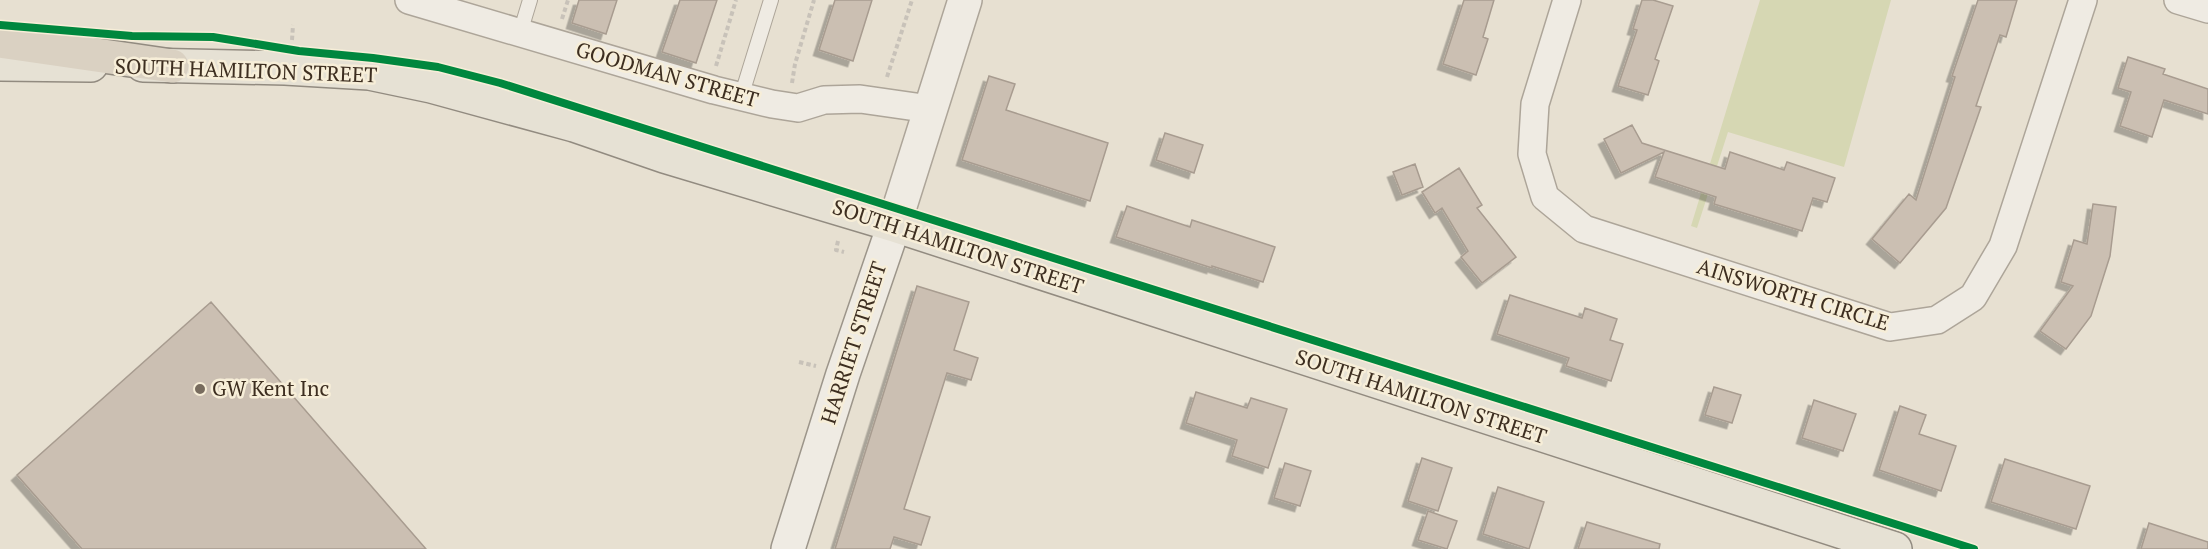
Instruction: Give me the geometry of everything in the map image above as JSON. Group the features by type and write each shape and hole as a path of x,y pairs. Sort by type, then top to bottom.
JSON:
{"highway":[{"path":"0,41 172,66"}],"main road":[{"name":"HARRIET STREET","path":"788,549 965,0"},
{"name":"SOUTH HAMILTON STREET","path":"0,64 285,69 369,74 431,86 574,125 664,156 894,225 1895,549"}],"street":[{"name":"GOODMAN STREET","path":"409,0 741,97 798,108 824,100 860,99 930,109"},
{"name":"AINSWORTH CIRCLE","path":"1567,0 1534,104 1532,154 1545,197 1584,229 1890,327 1937,320 1973,297 2003,246 2083,0"},
{"path":"2178,0 2208,9"}],"lane":[{"path":"520,33 530,0"},
{"path":"741,97 771,0"}],"path":[{"path":"560,26 568,0"},
{"path":"714,73 736,0"},
{"path":"801,87 791,86 795,64 814,0"},
{"path":"884,87 912,0"},
{"path":"292,40 293,25"},
{"path":"838,241 836,250 844,252"},
{"path":"799,362 812,365"}],"green space":[{"path":"1760,0 1891,0 1844,167 1728,132 1697,228 1691,226"}],"building":[{"path":"579,0 617,0 606,34 572,23"},
{"path":"680,0 717,0 696,63 662,52"},
{"path":"835,0 872,0 853,61 819,50"},
{"path":"1464,0 1494,0 1483,37 1488,39 1476,75 1443,64"},
{"path":"1642,0 1653,0 1673,6 1655,59 1659,61 1648,95 1618,86 1637,30 1633,29"},
{"path":"1978,0 2017,0 2006,37 2000,35 1976,106 1981,107 1946,208 1900,263 1872,239 1909,194 1916,200 1955,77 1952,76"},
{"path":"2128,57 2165,69 2163,74 2208,89 2208,114 2164,100 2152,137 2120,126 2131,92 2118,88"},
{"path":"989,76 1015,84 1006,110 1108,143 1090,201 962,160"},
{"path":"1632,125 1642,143 1725,169 1730,152 1784,170 1787,162 1835,178 1827,202 1813,198 1802,231 1714,204 1716,197 1655,177 1664,152 1621,173 1604,139"},
{"path":"1165,133 1203,145 1194,173 1156,160"},
{"path":"1415,164 1423,187 1402,195 1393,172"},
{"path":"1459,168 1482,205 1477,208 1516,257 1482,283 1461,257 1468,251 1442,208 1435,213 1422,192"},
{"path":"2093,204 2116,207 2110,256 2091,316 2066,349 2040,331 2073,286 2061,282 2074,240 2087,244"},
{"path":"1127,206 1190,227 1192,220 1275,247 1263,282 1116,237"},
{"path":"917,286 969,302 954,350 978,358 971,380 947,373 904,509 930,517 921,545 894,537 890,549 835,549"},
{"path":"1510,295 1582,318 1585,308 1617,319 1610,340 1623,344 1611,381 1566,366 1569,358 1497,334"},
{"name":"GW Kent Inc","path":"211,302 426,549 82,549 17,475"},
{"path":"1714,387 1741,395 1732,423 1705,415"},
{"path":"1196,392 1247,408 1251,398 1287,409 1268,468 1232,456 1237,440 1186,423"},
{"path":"1814,400 1856,414 1843,451 1802,438"},
{"path":"1900,406 1926,415 1919,434 1956,446 1941,491 1879,470"},
{"path":"1422,458 1452,468 1438,511 1408,501"},
{"path":"2005,459 2090,486 2076,529 1991,502"},
{"path":"1285,463 1311,471 1300,506 1274,498"},
{"path":"1498,487 1544,502 1529,549 1483,534"},
{"path":"1428,511 1457,521 1447,549 1418,540"},
{"path":"1587,522 1660,544 1659,549 1578,549"},
{"path":"2149,523 2208,542 2208,549 2141,549"}],"cycle path":[{"path":"0,25 132,36 213,37 299,51 438,67 500,83 1974,549"}],"place":[{"name":"GW Kent Inc","path":"200,389"}]}
